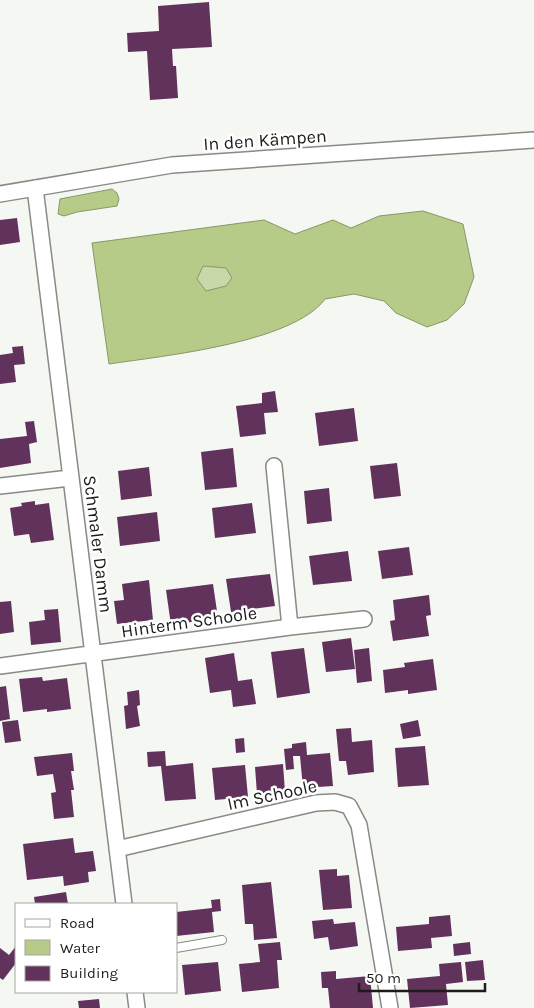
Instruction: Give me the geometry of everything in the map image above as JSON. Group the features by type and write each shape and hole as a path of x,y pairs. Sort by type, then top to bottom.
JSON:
{"street":[{"name":"In den Kämpen","path":"0,194 172,165 534,140"},
{"name":"Schmaler Damm","path":"35,188 124,903"},
{"path":"274,466 290,627"},
{"path":"0,486 70,478"},
{"name":"Hinterm Schoole","path":"0,666 290,627 364,619"},
{"name":"Im Schoole","path":"117,849 316,803 335,802 349,806 359,825 390,1008"},
{"path":"134,993 137,1008"}],"lane":[{"path":"178,948 222,940"}],"shaded area":[{"path":"203,266 226,268 232,278 226,286 206,292 197,279"}],"water":[{"path":"112,189 117,193 119,199 117,206 77,212 64,216 58,214 60,199"},
{"path":"423,211 463,224 474,277 464,304 447,320 427,327 396,313 384,301 354,294 325,299 309,314 285,327 257,337 192,352 109,364 92,243 264,220 295,234 333,220 351,228 379,216","holes":["203,266 226,268 232,278 226,286 206,291 197,279"]}],"building":[{"path":"209,2 212,47 172,49 173,66 176,66 178,98 150,100 147,51 128,52 127,33 159,31 158,6"},
{"path":"17,218 20,242 0,245 0,220"},
{"path":"23,346 25,364 14,365 16,382 0,384 0,355 13,353 12,347"},
{"path":"275,391 278,412 264,413 266,434 240,437 236,406 262,403 262,393"},
{"path":"354,408 358,441 319,446 315,413"},
{"path":"34,421 37,442 29,444 31,463 0,468 0,439 27,436 25,422"},
{"path":"233,448 237,487 205,490 201,452"},
{"path":"397,463 401,496 374,499 370,466"},
{"path":"149,467 152,496 121,500 118,471"},
{"path":"329,488 332,521 307,524 304,491"},
{"path":"35,501 35,505 49,503 54,540 31,543 29,534 14,536 10,508 22,506 21,503"},
{"path":"252,503 256,533 215,538 212,508"},
{"path":"157,512 160,541 120,546 117,517"},
{"path":"409,547 413,575 382,579 378,551"},
{"path":"348,551 352,581 313,585 309,556"},
{"path":"270,574 275,606 231,612 226,579"},
{"path":"149,580 153,620 117,624 114,601 124,600 122,584"},
{"path":"213,584 218,618 171,625 166,590"},
{"path":"429,595 431,615 426,616 429,636 393,641 390,621 395,620 393,600"},
{"path":"11,601 14,632 0,634 0,602"},
{"path":"58,609 61,642 31,645 29,622 45,620 44,610"},
{"path":"351,638 355,669 326,672 322,642"},
{"path":"304,648 310,693 277,698 271,652"},
{"path":"369,648 372,681 357,683 354,650"},
{"path":"234,653 238,681 252,679 256,704 233,707 231,690 210,693 205,658"},
{"path":"433,659 437,690 408,694 408,690 385,693 383,670 405,667 404,663"},
{"path":"42,677 43,681 67,678 71,709 23,712 19,679"},
{"path":"6,686 10,719 0,721 0,687"},
{"path":"139,690 140,705 137,706 140,726 126,729 124,706 128,705 127,692"},
{"path":"18,720 21,741 5,743 2,722"},
{"path":"418,720 421,736 403,739 400,724"},
{"path":"351,728 352,742 372,740 374,772 348,775 346,761 339,761 336,729"},
{"path":"244,738 245,752 236,753 235,739"},
{"path":"306,742 307,755 330,753 333,786 303,788 300,756 293,756 294,769 286,770 284,749 292,748 292,744"},
{"path":"425,746 429,785 398,787 395,748"},
{"path":"165,751 166,766 193,763 196,799 165,801 161,766 148,767 147,752"},
{"path":"72,753 74,771 71,771 74,790 71,790 74,817 54,819 51,793 56,792 53,774 37,776 34,757"},
{"path":"283,764 285,792 257,794 255,767"},
{"path":"245,765 248,797 215,800 212,768"},
{"path":"73,838 75,853 93,851 96,871 88,872 89,882 64,886 63,876 27,880 23,844"},
{"path":"337,869 337,876 349,875 352,908 323,910 319,870"},
{"path":"271,882 277,938 254,940 253,924 245,924 242,885"},
{"path":"66,892 68,903 35,903 34,897"},
{"path":"220,899 221,911 212,912 214,932 178,936 178,912 212,908 211,900"},
{"path":"450,915 452,936 431,938 432,948 398,951 396,927 429,924 429,917"},
{"path":"333,919 334,924 355,922 358,946 330,950 328,937 314,939 312,921"},
{"path":"280,942 282,960 277,960 279,988 242,992 239,964 260,962 258,944"},
{"path":"470,942 471,954 454,956 453,944"},
{"path":"15,947 15,964 3,980 0,978 0,948 9,955"},
{"path":"483,960 485,980 467,981 465,962"},
{"path":"218,962 221,991 185,995 182,965"},
{"path":"461,962 463,982 446,984 448,1005 410,1008 407,979 440,976 439,964"},
{"path":"336,971 336,979 370,976 373,1008 330,1008 328,988 322,988 321,972"},
{"path":"99,999 100,1008 79,1008 78,1001"}]}
